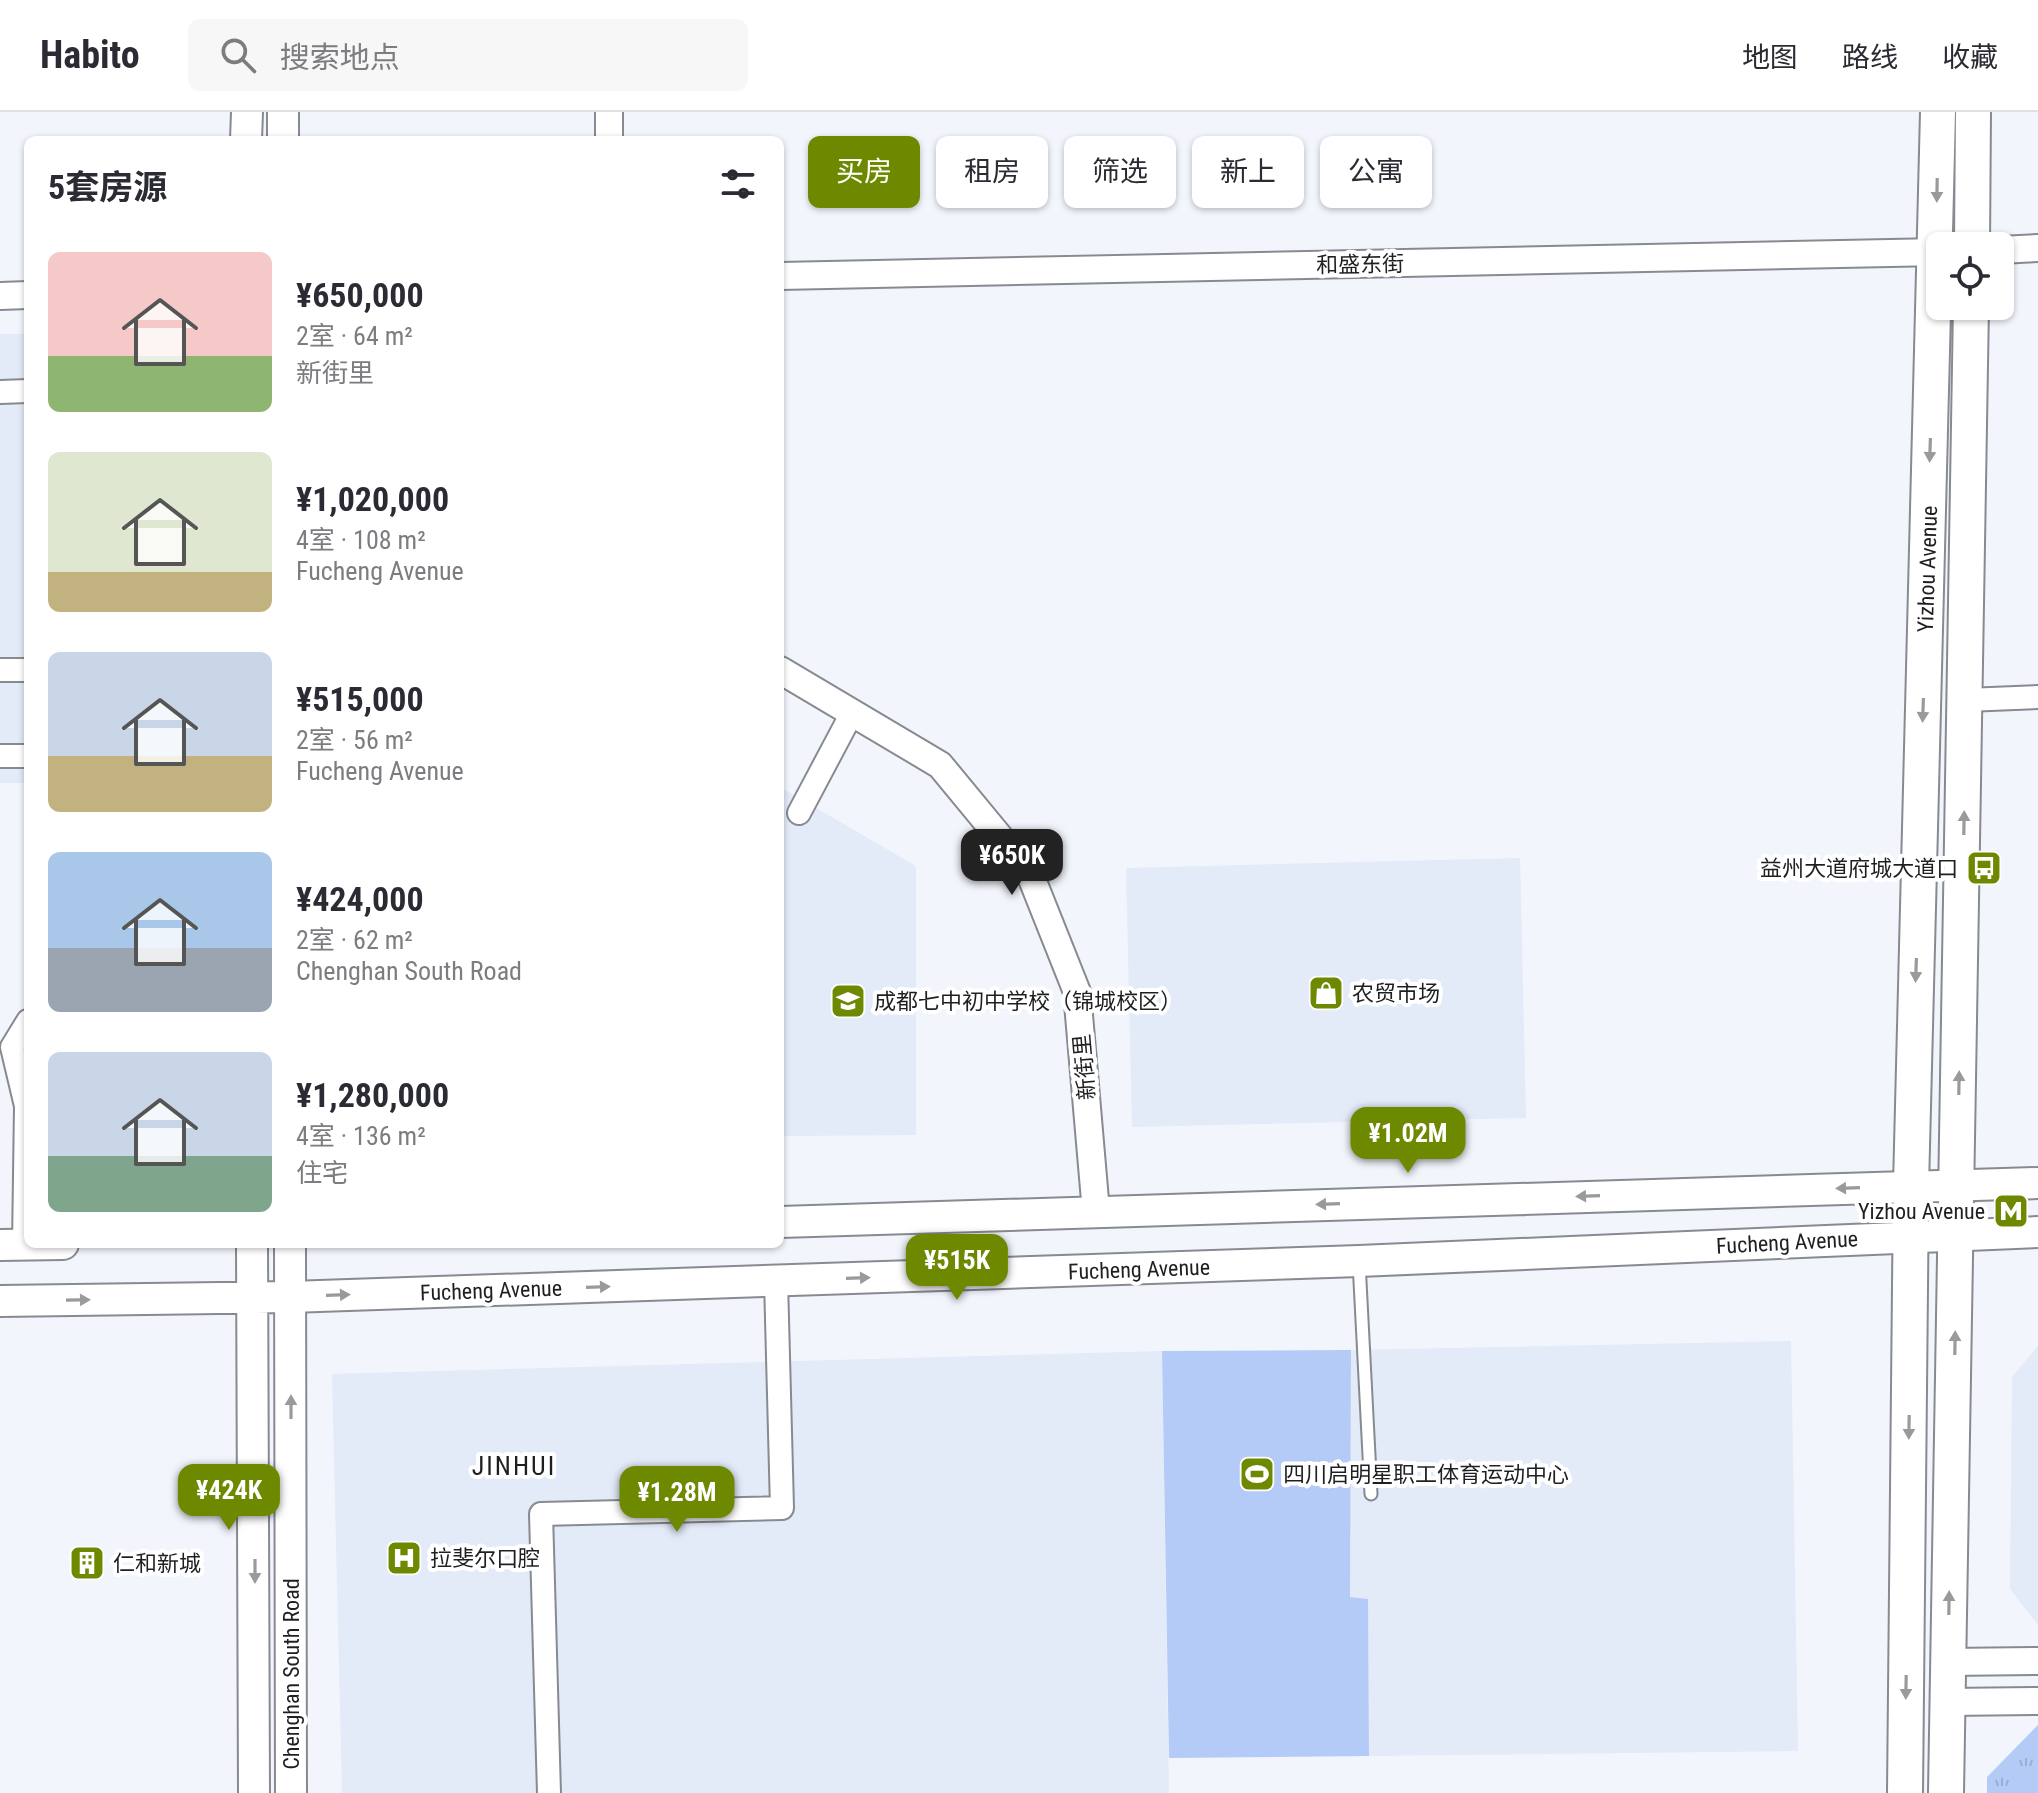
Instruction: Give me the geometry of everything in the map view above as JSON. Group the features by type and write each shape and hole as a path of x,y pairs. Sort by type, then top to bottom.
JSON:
{"main road":[{"path":"246,136 247,112"},
{"path":"283,112 283,136"},
{"name":"Yizhou Avenue","path":"1938,112 1938,232"},
{"path":"1972,232 1973,112"},
{"name":"Yizhou Avenue","path":"1905,1793 1911,1186 1936,320"},
{"name":"Yizhou Avenue","path":"1946,1793 1971,320"},
{"path":"784,1222 2038,1183"},
{"name":"Fucheng Avenue","path":"0,1301 253,1270 776,1281 1359,1261 2038,1232"},
{"name":"Chenghan South Road","path":"290,1269 291,1793"},
{"name":"Chenghan South Road","path":"253,1270 254,1793"}],"street":[{"path":"609,112 609,136"},
{"path":"2014,249 2038,248"},
{"name":"和盛东街","path":"784,276 1926,252"},
{"path":"0,296 24,295"},
{"path":"0,392 24,391"},
{"path":"0,670 24,670"},
{"name":"新街里","path":"784,672 940,765 1030,874 1077,992 1096,1212"},
{"path":"1966,700 2038,697"},
{"path":"799,813 852,713"},
{"path":"0,756 24,756"},
{"path":"24,1028 12,1047 24,1098"},
{"path":"12,1245 24,1126"},
{"path":"549,1793 541,1514 782,1508 776,1281"},
{"path":"1948,1662 2038,1661"},
{"path":"1948,1702 2038,1701"}],"lane":[{"path":"1359,1261 1371,1494"}],"shaded area":[{"path":"0,334 24,334 24,783 0,783"},
{"name":"成都七中初中学校（锦城校区）","path":"784,789 916,866 916,1135 784,1136"},
{"name":"农贸市场","path":"1520,858 1526,1118 1132,1127 1126,868"},
{"path":"1791,1341 1798,1751 1369,1756 1368,1599 1350,1597 1351,1350"},
{"path":"2038,1346 2038,1625 2010,1589 2012,1377"},
{"path":"1162,1351 1169,1793 342,1793 332,1374"}],"green space":[{"name":"四川启明星职工体育运动中心","path":"1351,1350 1350,1597 1368,1599 1369,1756 1169,1758 1162,1351"},
{"path":"2038,1725 2038,1793 1987,1793 1987,1777"}],"place":[{"name":"益州大道府城大道口","path":"1984,868"},
{"name":"农贸市场","path":"1326,993"},
{"name":"成都七中初中学校（锦城校区）","path":"848,1001"},
{"name":"Yizhou Avenue","path":"2011,1211"},
{"name":"四川启明星职工体育运动中心","path":"1257,1474"},
{"name":"拉斐尔口腔","path":"404,1558"},
{"name":"仁和新城","path":"87,1563"}],"district":[{"name":"JINHUI","path":"514,1466"}]}
